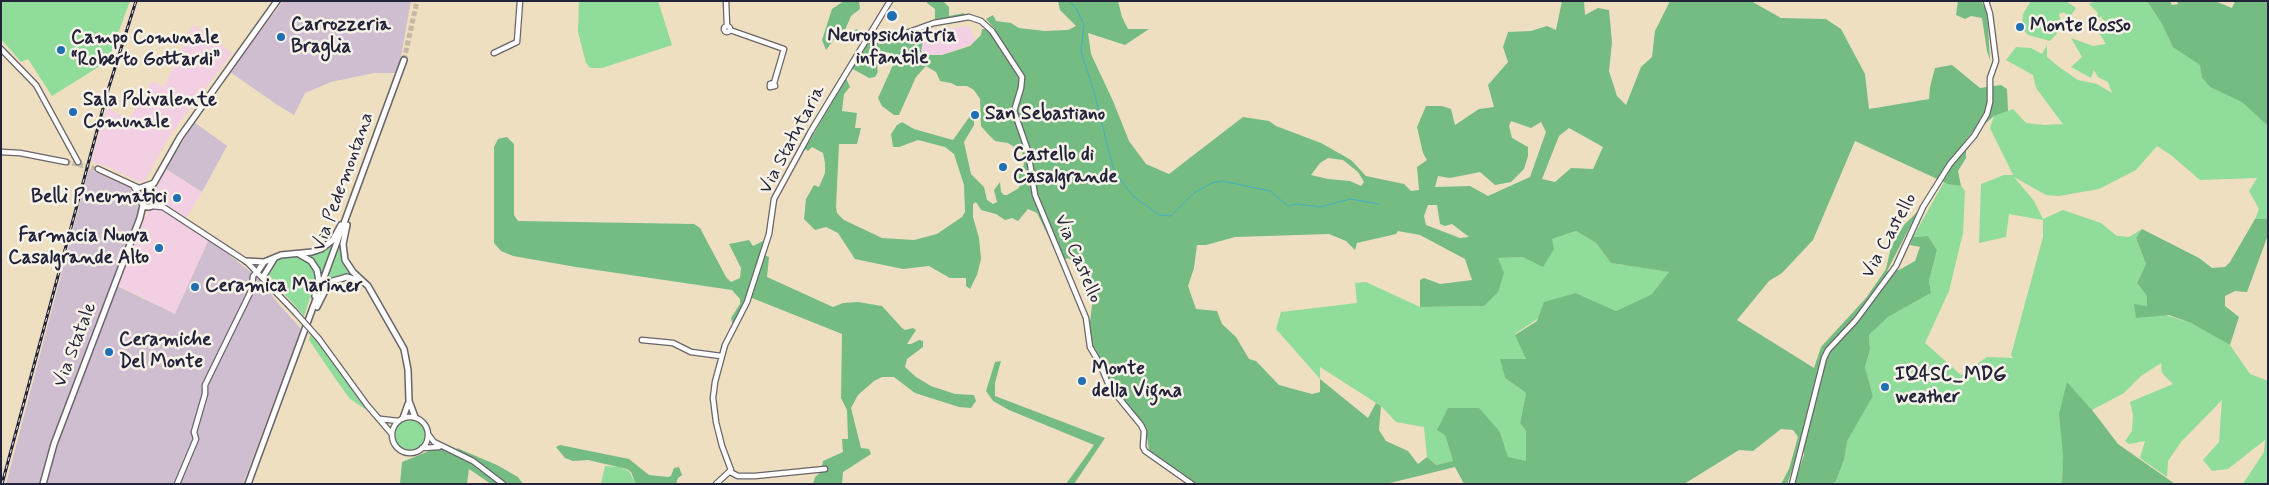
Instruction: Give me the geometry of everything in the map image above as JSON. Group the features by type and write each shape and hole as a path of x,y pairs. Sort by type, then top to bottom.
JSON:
{"main road":[{"name":"Via Statale","path":"148,206 141,197 155,181 180,137 277,1"},
{"name":"Via Pedemontana","path":"248,484 404,60"},
{"name":"Via Statale","path":"43,484 62,423 140,218 154,197 155,181"},
{"path":"246,261 264,262 286,253 316,252 333,240 360,182"},
{"path":"360,182 343,240 343,249 350,269 365,283 404,349 408,370 409,401 415,417"},
{"path":"146,192 154,197"},
{"path":"296,253 311,262 318,277 318,287 300,345"},
{"path":"263,277 274,258"},
{"path":"258,271 264,262"},
{"path":"300,345 329,285 344,277 354,278 365,283"},
{"path":"401,419 409,401"}],"street":[{"path":"494,53 517,42 520,1"},
{"path":"726,1 728,28 784,48 774,83"},
{"name":"Via Statutaria","path":"730,472 731,466 722,446 714,408 715,382 726,341 747,302 769,234 774,199 811,131 890,1"},
{"name":"Via Castello","path":"1792,484 1824,358 1828,350 1856,320 1896,266 1923,207 1950,164 1974,136 1987,114 1990,102 1990,78 1996,61 1990,14 1986,1"},
{"name":"Via Castello","path":"867,40 892,38 934,23 969,17 981,21 992,31 1022,77 1022,88 1014,110 1028,151 1034,195 1084,314 1090,347 1100,364 1108,386 1141,425 1144,431 1143,447 1145,451 1192,484"},
{"path":"1,49 36,85 78,162"},
{"path":"1,152 20,153 66,162"},
{"path":"98,169 146,192"},
{"path":"139,188 149,186 155,181"},
{"path":"131,185 141,197"},
{"path":"154,197 163,207 246,261 258,271 319,339 367,405 380,418 391,433 395,445 402,452 411,453 422,448 443,448"},
{"path":"148,206 163,207"},
{"path":"177,484 196,439 194,432 205,394 204,385 252,289 253,276 258,271"},
{"path":"642,340 673,343 691,352 722,356"},
{"path":"380,418 401,419 415,417 425,424 428,434 434,442 473,461 503,484"},
{"path":"391,433 401,419"},
{"path":"422,448 426,443 428,434"},
{"path":"716,484 730,472 736,475 755,476 825,469"}],"shaded area":[{"path":"283,1 411,1 398,73 374,73 331,82 305,93 294,115 276,104 230,72"},
{"path":"193,24 232,53 168,138 145,181 140,182 106,166 91,162 107,108 129,119 152,81 164,87"},
{"path":"969,26 976,42 942,55 929,55 921,51 923,31"},
{"path":"194,122 227,146 202,192 166,169"},
{"path":"89,169 131,188 140,214 113,284 175,314 209,239 261,280 276,301 301,329 243,484 6,484"},
{"path":"166,169 202,192 186,218 163,203 157,196 157,188"},
{"path":"155,207 163,208 209,239 175,314 117,285 147,213"}],"green space":[{"name":"Campo Comunale “Roberto Gottardi”","path":"1,1 130,1 108,61 52,96 28,59 21,62 1,39"},
{"path":"579,1 658,1 672,45 602,68 590,68 586,63 578,32"},
{"path":"844,1 859,1 860,9 851,16 845,30 853,33 856,29 858,30 851,40 839,33 826,50 822,40 832,9"},
{"path":"927,1 943,1 949,7 949,16 964,13 966,17 935,23 935,9"},
{"path":"1058,1 1118,1 1122,17 1128,29 1149,29 1125,45 1088,33 1091,54 1129,141 1146,164 1169,174 1243,117 1269,121 1276,126 1321,143 1351,160 1366,176 1404,184 1411,191 1419,190 1417,167 1427,160 1423,153 1417,127 1426,106 1442,106 1451,109 1455,125 1479,109 1494,107 1488,85 1508,62 1503,47 1508,32 1531,31 1547,26 1556,30 1562,1 1584,1 1585,15 1598,8 1609,10 1612,42 1609,71 1617,96 1626,105 1641,67 1652,57 1655,31 1670,1 1751,1 1781,18 1826,19 1841,29 1865,74 1869,109 1929,99 1935,68 1952,65 1980,88 2001,85 2007,89 2008,111 1994,116 1986,123 1978,125 1963,144 1966,149 1966,158 1958,171 1961,186 1948,184 1855,141 1813,240 1782,273 1769,281 1737,320 1814,368 1821,347 1866,298 1886,269 1891,247 1904,225 1918,211 1887,271 1899,270 1915,261 1920,247 1910,245 1913,237 1928,236 1937,250 1929,281 1931,293 1888,317 1869,335 1870,350 1865,367 1873,396 1847,441 1844,460 1833,484 1794,484 1804,455 1802,442 1787,484 1781,484 1789,469 1798,437 1793,430 1781,429 1753,451 1739,450 1684,484 1464,484 1455,467 1386,484 1195,484 1155,458 1149,451 1146,430 1138,417 1110,384 1090,348 1089,330 1093,297 1069,258 1060,260 1037,213 1028,209 1018,221 1012,218 1005,220 996,214 981,210 976,202 973,204 973,217 979,238 981,259 977,275 970,289 966,286 966,278 950,278 929,266 903,269 855,259 838,233 826,227 815,230 804,219 806,199 814,185 819,187 825,173 823,153 812,147 808,151 805,149 846,78 850,87 844,94 842,111 857,113 855,128 861,128 857,144 839,144 836,207 837,213 844,220 882,238 914,240 937,234 962,217 965,212 964,185 954,154 945,147 918,140 899,147 893,147 891,134 897,125 902,122 914,129 953,140 970,116 974,119 974,125 964,142 971,174 984,187 987,200 993,204 997,202 994,190 1000,182 1001,192 1004,195 1019,188 1020,183 1016,175 1024,165 1022,152 1008,143 995,141 981,126 980,99 974,90 967,86 957,86 940,81 936,72 926,66 916,77 899,115 894,115 882,106 878,98 893,65 894,57 888,52 883,55 877,67 878,72 875,77 869,78 851,68 867,43 879,44 920,31 923,31 925,34 921,51 929,55 942,55 970,46 981,35 982,29 995,29 986,19 993,15 996,21 1011,23 1019,28 1045,31 1068,30 1076,26 1060,10","holes":["1511,121 1531,128 1541,122 1546,132 1530,177 1488,196 1470,186 1435,187 1438,176 1450,178 1480,172 1495,185 1511,182 1524,169 1528,156 1528,147 1512,138 1509,126","1569,128 1603,147 1593,169 1571,168 1555,182 1542,179 1559,136","1328,158 1343,160 1358,172 1364,182 1361,186 1350,181 1311,175 1320,163","1428,205 1437,205 1440,224 1445,226 1452,224 1469,237 1460,238 1426,225 1424,216","1398,231 1420,235 1465,259 1472,280 1440,284 1424,278 1420,280 1420,307 1484,306 1498,292 1504,273 1498,258 1523,257 1543,267 1554,249 1552,239 1576,231 1596,243 1611,263 1669,272 1652,294 1616,311 1576,293 1544,302 1537,321 1515,335 1526,359 1500,359 1505,378 1526,393 1520,423 1526,431 1526,461 1508,457 1500,432 1479,408 1448,408 1437,430 1445,435 1453,461 1436,465 1427,457 1418,464 1408,451 1386,441 1379,430 1381,406 1376,403 1368,418 1320,379 1320,392 1312,394 1279,385 1256,361 1249,359 1236,337 1222,324 1217,311 1196,309 1188,286 1194,268 1197,245 1206,245 1235,237 1329,234 1346,241 1355,250 1357,243 1396,234"]},
{"path":"1958,1 1981,1 1987,11 1990,60 1982,18 1971,16 1965,19 1956,15"},
{"path":"2031,1 2066,1 2076,8 2069,18 2064,12 2059,14 2062,28 2050,41 2028,35 2022,27 2023,14"},
{"path":"2097,1 2147,1 2173,46 2201,65 2202,78 2210,87 2242,101 2268,126 2268,219 2255,219 2259,209 2249,191 2257,178 2200,180 2171,155 2157,146 2136,170 2099,189 2059,196 2046,195 2014,177 2034,201 2043,219 2063,210 2101,223 2117,236 2129,237 2142,229 2136,238 2146,264 2137,283 2147,296 2147,306 2134,305 2191,323 2230,345 2250,374 2268,381 2268,484 2243,484 2264,452 2265,440 2228,469 2212,471 2203,460 2219,442 2222,400 2181,442 2168,461 2167,477 2140,458 2145,441 2129,444 2125,441 2132,431 2133,415 2130,402 2173,384 2162,373 2161,363 2141,376 2124,393 2092,410 2067,383 2062,484 1833,484 1844,460 1846,441 1873,396 1865,367 1870,350 1869,335 1888,317 1931,293 1929,281 1937,250 1928,236 1913,237 1944,182 1961,186 1965,191 1963,233 1949,291 1925,343 1961,375 1987,357 2013,358 2011,355 2043,237 2043,220 2009,214 2006,237 1979,243 1981,184 2004,175 2013,175 1990,128 1994,116 2013,109 2026,123 2044,125 2063,124 2036,88 2033,75 2006,60 2016,47 2031,48 2042,54 2047,45 2047,57 2059,67 2078,80 2097,84 2112,93 2108,82 2098,77 2094,70 2091,78 2071,67 2082,57 2071,38 2093,46 2106,44 2099,33 2105,23 2101,16 2093,23 2098,13 2089,4"},
{"path":"2147,1 2170,1 2172,5 2178,4 2177,1 2215,1 2232,8 2235,1 2268,1 2268,126 2242,102 2210,87 2202,78 2200,65 2173,47 2162,24"},
{"path":"507,137 514,144 514,215 518,221 694,224 700,228 726,277 731,282 740,278 741,268 729,244 749,240 753,246 763,241 761,254 769,257 767,277 833,307 843,303 858,302 882,306 902,328 905,330 913,328 916,330 907,344 919,340 923,341 923,347 907,359 905,367 916,377 931,386 955,394 974,395 976,401 971,408 959,407 915,393 894,377 882,377 874,381 858,395 851,408 861,448 869,449 871,454 843,472 842,484 813,484 815,477 821,472 823,461 843,452 842,439 848,439 847,410 841,398 842,334 752,298 749,299 733,326 731,318 740,304 740,299 732,290 576,267 513,256 501,251 494,243 494,147 498,139"},
{"path":"2255,219 2268,219 2268,235 2247,292 2235,291 2225,296 2225,306 2239,317 2230,345 2191,323 2169,315 2136,318 2134,304 2147,306 2147,296 2137,283 2146,264 2136,238 2142,229 2199,258 2212,268 2225,267 2230,262"},
{"path":"1576,231 1596,243 1611,263 1670,272 1652,294 1616,311 1576,293 1515,334 1526,359 1501,359 1505,378 1526,393 1520,423 1526,431 1526,461 1508,458 1500,432 1445,435 1453,461 1436,465 1427,457 1424,427 1396,422 1381,406 1320,367 1320,379 1276,329 1281,312 1357,303 1355,283 1366,282 1420,307 1484,306 1497,258 1523,257 1552,239"},
{"path":"334,240 320,278 305,255 321,252"},
{"path":"340,245 344,263 353,275 338,276 326,283"},
{"path":"296,256 312,266 316,279 304,316 272,280 269,274 275,261 282,257"},
{"path":"311,333 330,355 367,410 350,399 309,340"},
{"path":"1001,361 995,383 995,396 1105,438 1074,484 1066,484 1094,445 1009,410 993,401 986,391 995,362"},
{"path":"2067,382 2092,410 2118,444 2175,484 2062,484 2063,455 2059,414"},
{"path":"410,420 420,425 425,435 420,445 410,450 400,445 395,435 400,425"},
{"path":"560,445 629,459 649,475 668,477 671,476 674,468 679,467 682,475 678,478 676,484 636,484 631,472 627,469 588,460 573,461 565,458 556,447"},
{"path":"457,448 497,465 518,477 523,484 491,484 469,469 467,484 400,484 402,462 434,449 441,449 459,457"},
{"path":"605,466 619,467 629,471 636,484 601,484"}],"waterway":[{"path":"1070,1 1077,10 1084,25 1081,52 1093,88 1114,171 1133,196 1159,215 1171,216 1194,193 1212,183 1222,181 1270,191 1288,206 1297,204 1320,207 1350,199 1379,204"}],"tunnel":[{"path":"404,60 417,1"},
{"path":"66,162 98,169"}],"railway":[{"path":"2,484 108,90 136,1"}],"place":[{"name":"Neuropsichiatria infantile","path":"892,16"},
{"name":"Monte Rosso","path":"2020,27"},
{"name":"Carrozzeria Braglia","path":"281,37"},
{"name":"Campo Comunale “Roberto Gottardi”","path":"61,50"},
{"name":"Sala Polivalente Comunale","path":"73,112"},
{"name":"San Sebastiano","path":"975,115"},
{"name":"Castello di Casalgrande","path":"1003,167"},
{"name":"Belli Pneumatici","path":"177,198"},
{"name":"Farmacia Nuova Casalgrande Alto","path":"159,248"},
{"name":"Ceramica Mariner","path":"195,287"},
{"name":"Ceramiche Del Monte","path":"109,352"},
{"name":"Monte della Vigna","path":"1082,381"},
{"name":"IQ4SC_MDG weather","path":"1885,387"}]}
